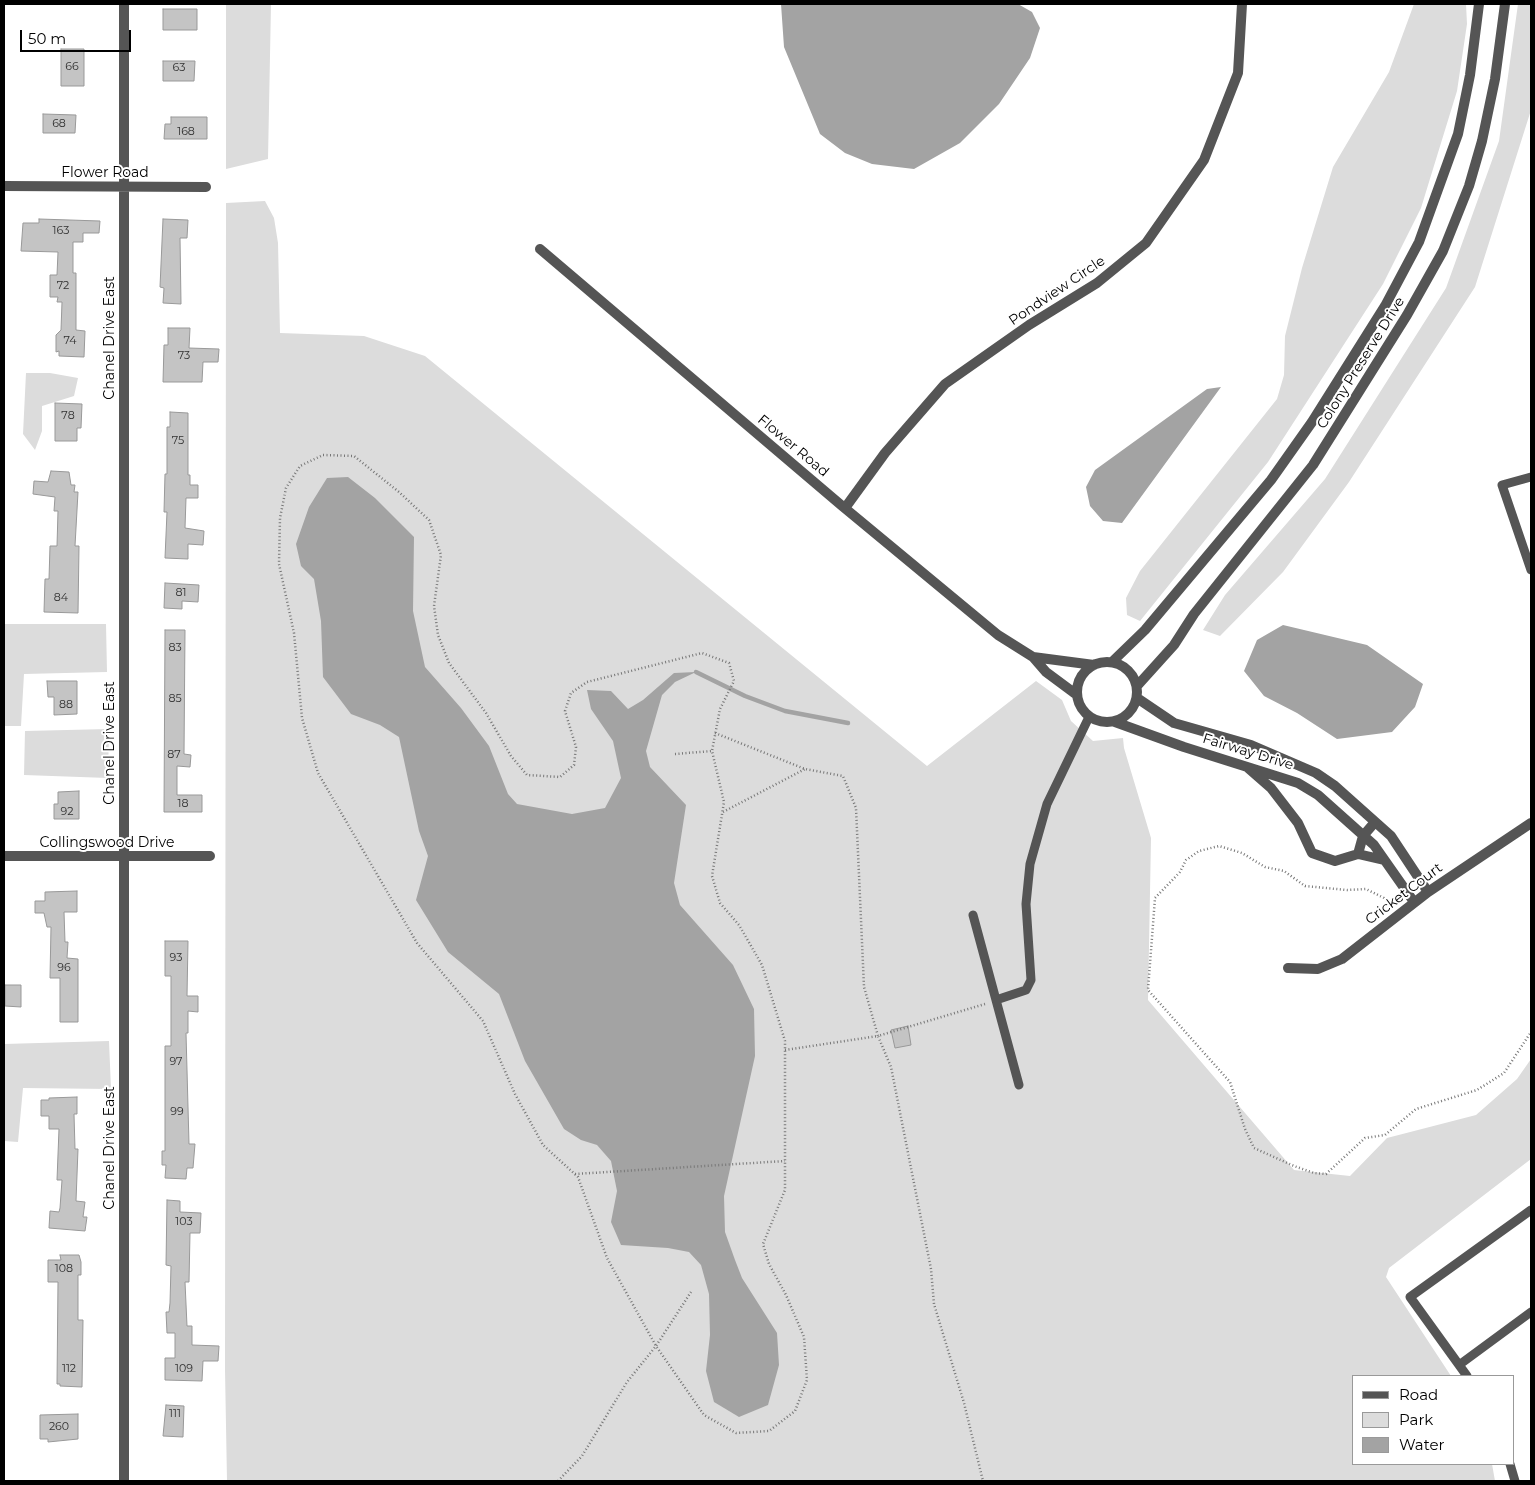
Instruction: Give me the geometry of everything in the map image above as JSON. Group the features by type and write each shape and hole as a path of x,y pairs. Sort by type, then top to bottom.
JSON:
{"street":[{"name":"Chanel Drive East","path":"124,4 124,1481"},
{"name":"Pondview Circle","path":"845,508 885,453 945,384 1029,325 1097,283 1146,243 1204,160 1238,73 1242,4"},
{"name":"Colony Preserve Drive","path":"1112,662 1145,630 1271,480 1312,422 1385,306 1419,242 1458,134 1470,76 1480,4"},
{"name":"Colony Preserve Drive","path":"1137,686 1174,645 1194,614 1313,465 1407,315 1438,259 1469,186 1482,141 1495,79 1505,4"},
{"name":"Flower Road","path":"4,186 124,188 206,186"},
{"name":"Flower Road","path":"540,249 845,508 998,635 1033,657 1046,672 1077,696"},
{"name":"Flower Road","path":"1033,657 1094,665"},
{"path":"1112,662 1128,670 1137,686 1137,698 1131,712 1115,722 1100,722 1089,716 1081,707 1077,696 1081,678 1094,665 1112,662"},
{"name":"Fairway Drive","path":"1137,698 1174,723 1251,745 1297,764 1335,786 1391,836 1428,892"},
{"name":"Fairway Drive","path":"1115,722 1298,783 1318,795 1363,836 1384,860 1414,902"},
{"path":"1245,764 1271,788 1298,823 1312,853 1334,861 1358,854 1384,860"},
{"path":"1358,854 1363,836 1375,822"},
{"name":"Cricket Court","path":"1288,968 1318,969 1342,959 1414,902 1531,822"},
{"name":"Collingswood Drive","path":"4,856 210,856"}],"lane":[{"path":"1531,477 1502,485 1531,570"},
{"path":"996,1000 1026,990 1031,980 1026,904 1030,864 1046,804 1089,716"},
{"path":"973,915 1019,1085"},
{"path":"1466,1375 1410,1297 1531,1210"},
{"path":"1459,1365 1531,1312"},
{"path":"1510,1465 1515,1481"}],"path":[{"path":"323,454 354,456 429,520 441,555 434,606 438,635 448,663 486,713 511,756 527,775 560,777 574,765 576,747 565,711 571,693 587,682 702,653 729,663 734,681 720,708 715,734 712,751 724,802 712,876 720,904 739,925 762,965 785,1041 785,1190 763,1244 769,1264 786,1295 804,1337 807,1380 795,1411 769,1431 736,1432 704,1416 656,1346 606,1258 578,1177 543,1145 515,1094 483,1021 417,943 318,773 302,718 294,634 279,564 280,518 286,488 300,466 323,454"},
{"path":"715,734 805,769 843,776 856,808 864,987 878,1036 891,1067 931,1269 934,1304 964,1403 983,1481"},
{"path":"675,754 712,751"},
{"path":"723,812 805,769"},
{"path":"1393,908 1384,898 1366,889 1347,890 1306,886 1284,871 1265,867 1242,853 1219,846 1199,851 1186,860 1180,872 1155,898 1148,990 1230,1082 1254,1148 1308,1171 1326,1174 1365,1138 1385,1135 1416,1109 1477,1090 1504,1073 1531,1032"},
{"path":"785,1050 878,1036 996,1000"},
{"path":"574,1174 785,1161"},
{"path":"558,1481 582,1456 627,1382 656,1346 691,1292"}],"green space":[{"path":"226,4 271,4 268,159 226,169"},
{"path":"1414,4 1466,4 1467,24 1457,91 1421,208 1383,284 1268,462 1140,621 1127,615 1126,598 1140,571 1277,399 1284,375 1285,336 1302,268 1333,167 1389,72"},
{"path":"1518,4 1531,4 1531,110 1475,287 1349,482 1283,572 1220,636 1203,630 1225,595 1325,479 1446,288 1499,141"},
{"path":"265,201 274,218 278,243 280,333 364,336 425,356 927,766 1036,681 1062,700 1071,721 1093,741 1123,738 1124,748 1151,838 1148,1000 1294,1170 1350,1176 1387,1138 1476,1115 1517,1079 1531,1059 1531,1159 1389,1268 1386,1277 1450,1375 1352,1375 1352,1465 1492,1465 1495,1481 227,1481 225,1370 226,203"},
{"path":"26,373 50,373 78,378 74,396 42,406 42,431 35,450 23,434"},
{"path":"4,624 106,624 107,672 24,674 21,726 4,726"},
{"path":"109,729 108,778 24,775 25,731"},
{"path":"109,1041 111,1089 23,1088 18,1142 4,1141 4,1044"}],"water":[{"path":"781,4 1018,4 1032,12 1040,28 1030,58 999,104 960,143 914,169 872,164 845,153 820,134 784,47"},
{"path":"1221,387 1122,523 1103,521 1090,506 1086,487 1095,470 1207,389"},
{"path":"348,477 375,498 414,537 413,611 425,667 461,708 489,746 508,794 517,804 572,814 605,808 621,778 613,741 591,709 587,690 611,691 628,709 643,700 674,673 696,672 675,682 662,695 646,751 650,767 686,805 674,883 680,905 733,965 754,1009 755,1056 724,1196 725,1232 742,1278 777,1333 779,1365 768,1405 739,1417 714,1402 706,1371 710,1335 709,1294 701,1265 689,1252 668,1248 621,1245 611,1222 617,1191 611,1161 597,1145 581,1140 564,1129 525,1061 499,994 448,952 416,900 428,856 419,831 399,737 380,725 351,714 323,677 321,621 314,579 301,566 296,544 309,507 327,478"},
{"path":"1283,625 1367,645 1423,684 1415,707 1392,732 1337,739 1297,713 1264,696 1244,671 1257,640"}],"building":[{"path":"163,9 197,9 197,30 163,30"},
{"path":"61,49 84,49 84,86 61,86"},
{"path":"163,61 195,61 194,81 163,81"},
{"path":"43,114 76,115 75,133 43,133"},
{"path":"171,117 207,117 207,139 164,139 165,124 171,124"},
{"path":"39,219 100,221 99,233 83,233 83,242 73,242 73,273 76,273 76,330 85,331 84,357 59,356 59,351 56,352 56,335 61,330 62,302 57,302 58,297 50,297 50,275 57,275 58,252 21,251 23,223 39,223"},
{"path":"163,219 188,220 187,238 180,238 181,304 163,303 164,288 160,287"},
{"path":"168,328 190,328 189,348 219,349 218,362 203,362 202,382 163,382 164,345 168,345"},
{"path":"55,403 82,404 81,428 77,428 77,441 55,441"},
{"path":"170,412 188,413 188,475 190,475 190,485 198,485 198,498 186,498 185,528 204,531 203,545 188,544 188,559 165,558 167,512 164,512 165,474 167,474 167,427 170,427"},
{"path":"51,471 69,472 71,485 75,485 74,492 78,492 75,546 79,546 78,613 44,612 45,579 49,579 50,546 57,546 58,511 54,511 55,497 33,494 34,481 48,482"},
{"path":"165,583 199,585 198,602 182,601 182,609 164,608"},
{"path":"165,630 185,630 184,754 191,755 190,767 177,766 177,795 202,795 202,812 164,812"},
{"path":"47,681 77,681 77,714 54,715 54,697 48,697"},
{"path":"79,791 79,819 54,819 54,804 58,804 58,792"},
{"path":"77,891 77,912 64,912 65,942 68,942 67,958 78,959 78,1022 60,1022 60,978 50,978 51,927 47,927 44,913 35,913 35,901 45,901 45,892"},
{"path":"165,941 188,941 187,996 198,996 198,1012 188,1011 188,1033 186,1033 189,1144 195,1144 193,1168 187,1168 186,1179 165,1178 166,1165 162,1165 162,1151 165,1151 165,1046 171,1046 171,976 165,976"},
{"path":"5,985 21,985 21,1007 5,1006"},
{"path":"908,1026 911,1045 895,1048 891,1030"},
{"path":"77,1097 77,1114 74,1114 75,1149 78,1149 76,1201 85,1202 83,1217 87,1217 85,1231 49,1228 50,1211 59,1212 60,1208 62,1180 57,1180 59,1129 49,1129 49,1116 41,1116 41,1100"},
{"path":"167,1200 180,1201 180,1212 201,1213 200,1233 190,1233 189,1282 185,1282 187,1326 192,1326 192,1345 219,1346 218,1361 203,1361 202,1381 165,1380 165,1358 175,1358 175,1333 167,1333 166,1312 169,1312 170,1303 171,1266 166,1265"},
{"path":"60,1255 79,1255 81,1262 81,1275 78,1275 78,1320 83,1320 82,1387 60,1386 60,1384 57,1384 58,1282 48,1282 48,1260 61,1260"},
{"path":"166,1405 184,1406 183,1437 163,1436"},
{"path":"78,1414 78,1439 48,1442 48,1439 40,1439 40,1415"}],"waterway":[{"path":"696,672 745,696 785,711 848,723"}]}
